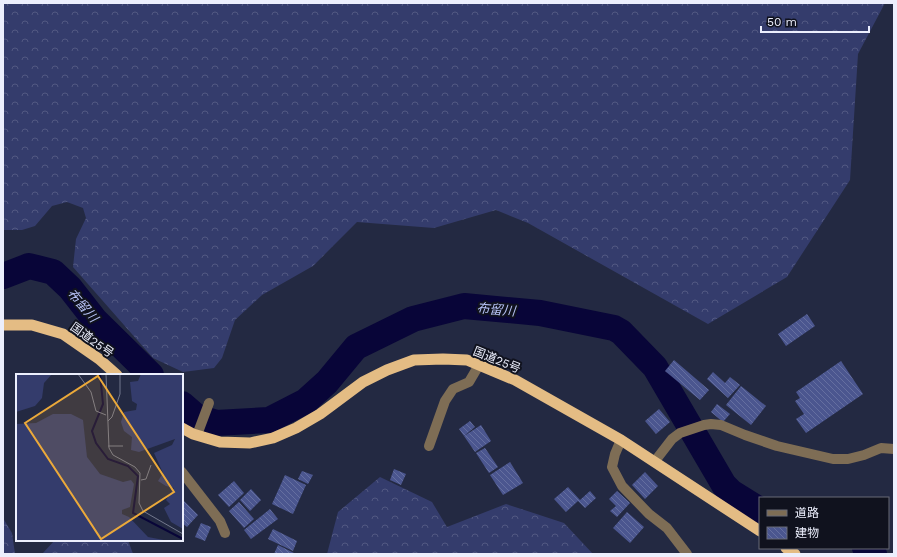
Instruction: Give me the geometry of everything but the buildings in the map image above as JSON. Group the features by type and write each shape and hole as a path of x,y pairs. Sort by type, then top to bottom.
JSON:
{"highway":[{"name":"国道25号","path":"3,325 32,325 63,334 99,359 116,374"},
{"name":"国道25号","path":"183,428 197,435 220,442 250,443 273,438 296,428 320,414 363,382 387,370 414,360 467,360 515,380 621,440 759,530"}],"street":[{"path":"429,446 445,401 453,389 469,382 479,365"},
{"path":"197,435 210,403"},
{"path":"655,461 672,440 680,433 704,425 721,425 777,446 833,459 848,459 881,448 894,449"},
{"path":"621,440 615,454 612,467 622,486 649,514 667,528 687,554"},
{"path":"183,473 220,520 226,533"}],"green space":[{"path":"3,3 885,3 858,54 850,180 787,277 708,324 528,223 496,210 434,228 357,222 313,266 262,295 235,320 222,358 214,368 183,372 153,358 73,267 76,239 86,218 83,208 67,202 52,206 35,226 22,230 3,230"},
{"path":"380,477 432,502 447,527 506,504 564,523 593,554 327,554 338,512"},
{"path":"3,518 12,533 15,554 3,554"},
{"path":"54,541 128,541 133,554 42,554"}],"waterway":[{"name":"布留川","path":"3,276 29,266 53,272 70,288 95,320 150,374"},
{"name":"布留川","path":"183,405 197,417 216,423 269,420 306,401 327,382 356,347 413,319 464,306 540,313 614,328 621,332 655,367 724,485 731,492 759,509"},
{"name":"布留川","path":"866,549 874,554"}]}
